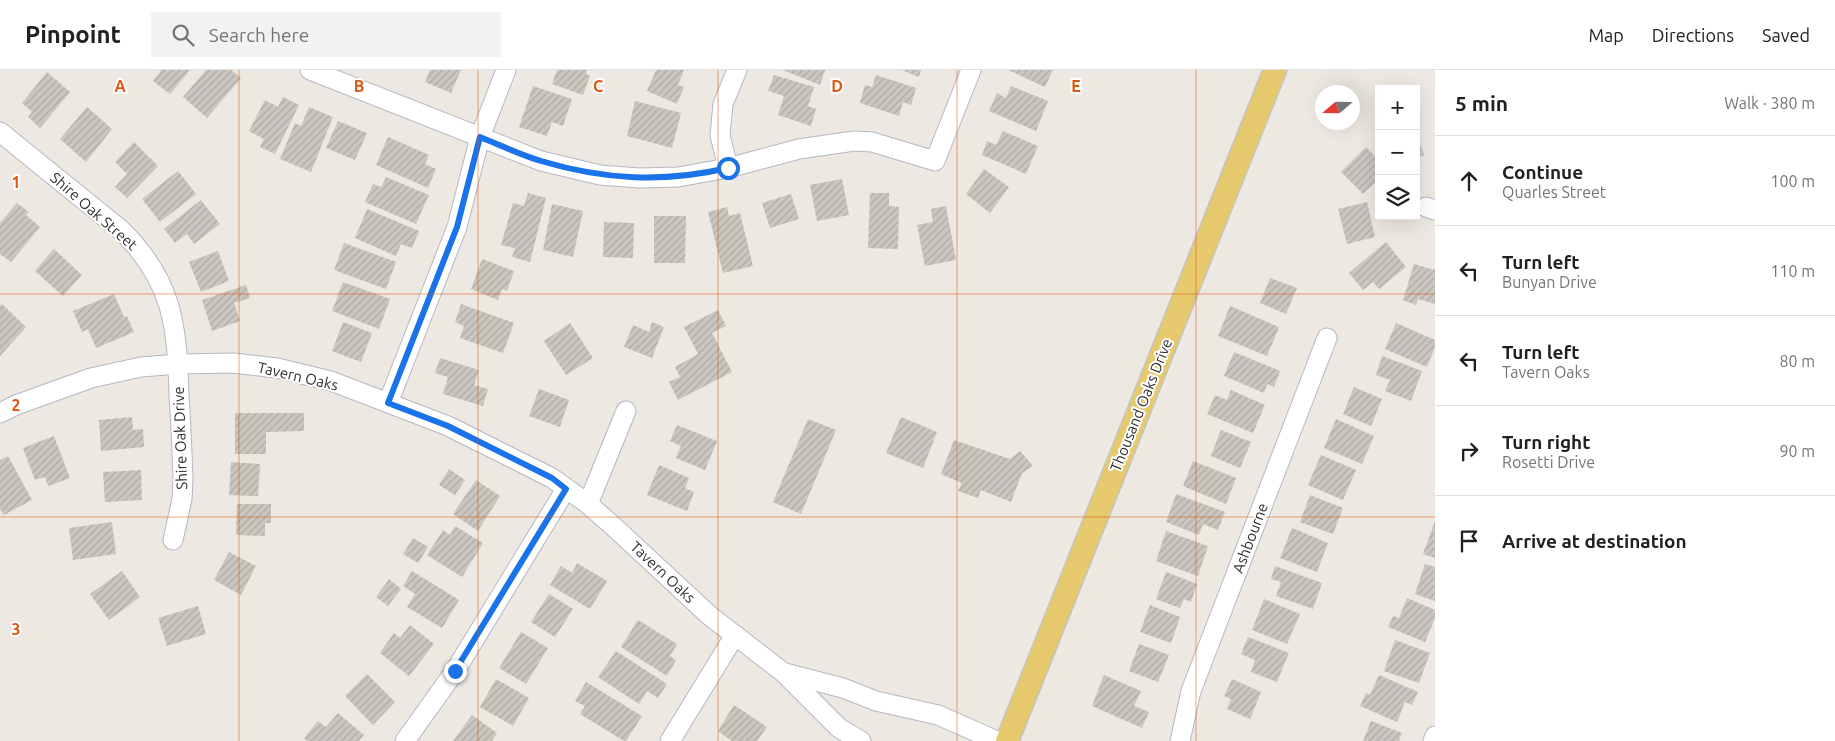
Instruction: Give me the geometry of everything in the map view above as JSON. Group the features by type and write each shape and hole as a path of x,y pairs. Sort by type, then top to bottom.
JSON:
{"main road":[{"name":"Thousand Oaks Drive","path":"1007,741 1275,70"}],"street":[{"path":"310,70 540,160 600,175 639,178 678,177 728,168 799,149 854,141 872,142 935,161 971,70"},
{"path":"388,403 457,227 480,137 506,70"},
{"path":"728,168 720,135 723,104 736,70"},
{"name":"Shire Oak Street","path":"0,132 121,230 144,255 153,269 168,302 177,338 178,364"},
{"name":"Ashbourne","path":"1180,741 1191,690 1327,338"},
{"name":"Tavern Oaks","path":"0,413 16,405 91,378 141,367 233,363 277,368 331,381 448,426 552,478 588,504 710,616 784,673 838,728 861,741"},
{"name":"Shire Oak Drive","path":"172,540 182,499 183,479 178,364"},
{"path":"588,504 626,411"},
{"path":"405,741 455,671 566,489"},
{"path":"670,741 735,635"},
{"name":"Tavern Oaks","path":"784,673 844,688 876,701 938,716 997,741"},
{"path":"1433,741 1435,736"}],"building":[{"path":"159,70 190,70 170,94 153,81 161,71"},
{"path":"206,70 231,70 241,78 207,118 183,97"},
{"path":"430,70 461,70 451,93 425,82"},
{"path":"557,70 587,70 586,74 590,76 583,95 552,84"},
{"path":"656,70 684,70 678,85 684,87 677,104 647,91"},
{"path":"783,70 825,70 820,85"},
{"path":"902,70 921,70 919,77"},
{"path":"1008,70 1053,70 1045,87"},
{"path":"47,72 70,92 40,128 28,117 32,112 22,103"},
{"path":"774,75 814,87 808,106 816,109 811,126 778,115 784,96 768,91"},
{"path":"876,75 916,88 911,105 903,102 899,116 860,103 865,85 872,87"},
{"path":"533,86 572,99 563,126 552,122 547,136 519,127"},
{"path":"1011,86 1048,101 1036,131 989,111 997,93 1006,98"},
{"path":"283,97 299,105 275,154 260,147 264,139 249,131 265,100 278,107"},
{"path":"635,101 681,113 672,148 627,136"},
{"path":"87,107 112,129 86,162 60,139"},
{"path":"309,107 333,117 311,172 280,159 295,123 301,126"},
{"path":"338,121 367,133 355,160 326,148"},
{"path":"1003,131 1038,146 1026,174 982,155 987,141 996,145"},
{"path":"388,137 429,155 425,164 436,169 428,188 376,165"},
{"path":"134,142 158,166 127,198 115,187 127,174 115,162"},
{"path":"1420,144 1424,155 1420,156"},
{"path":"1366,147 1375,156 1375,183 1363,194 1341,172"},
{"path":"984,169 1009,187 990,213 966,194"},
{"path":"178,171 196,194 160,222 142,199"},
{"path":"386,177 429,195 416,224 365,202 373,184 381,187"},
{"path":"842,179 849,215 817,221 810,185"},
{"path":"528,193 546,198 530,262 512,257 515,248 501,245 513,203 524,206"},
{"path":"870,193 889,193 889,206 899,207 898,249 868,248"},
{"path":"791,194 799,219 770,228 762,203"},
{"path":"201,200 220,224 194,244 187,234 175,243 164,229"},
{"path":"1367,202 1375,237 1347,244 1338,209"},
{"path":"17,203 29,212 26,215 40,227 11,262 0,254 0,223"},
{"path":"552,204 583,211 573,257 543,250"},
{"path":"946,206 956,260 925,266 917,225 933,222 931,209"},
{"path":"727,207 729,216 740,213 753,266 723,273 708,212"},
{"path":"367,209 419,231 412,248 401,244 396,256 355,238"},
{"path":"654,216 686,216 685,263 654,263"},
{"path":"604,222 634,223 633,258 603,257"},
{"path":"1386,242 1406,267 1379,289 1373,282 1363,290 1349,273"},
{"path":"344,243 396,262 386,289 334,270"},
{"path":"54,249 82,275 63,296 35,271"},
{"path":"218,251 229,281 201,292 189,262"},
{"path":"482,259 514,271 507,291 502,289 498,300 471,289"},
{"path":"1414,264 1434,270 1435,267 1435,304 1418,299 1416,305 1403,300"},
{"path":"1270,278 1297,288 1286,314 1260,303"},
{"path":"343,282 390,299 379,329 332,311"},
{"path":"246,285 250,298 234,303 240,321 212,331 202,300"},
{"path":"114,294 124,317 127,316 134,332 96,348 88,329 82,332 73,311"},
{"path":"2,304 26,327 0,356 0,306"},
{"path":"461,304 514,323 503,353 460,338 464,326 455,322"},
{"path":"1230,306 1279,327 1267,356 1218,336"},
{"path":"718,310 726,326 712,333 732,372 678,400 669,382 680,377 675,367 698,354 684,327"},
{"path":"343,322 372,333 361,362 332,351"},
{"path":"652,322 664,327 652,358 624,347 633,325 649,332"},
{"path":"570,323 593,358 566,375 544,341"},
{"path":"1396,323 1435,340 1435,347 1427,367 1385,349"},
{"path":"1234,352 1280,371 1274,387 1267,384 1264,393 1224,376"},
{"path":"1382,356 1422,371 1411,401 1385,391 1390,380 1376,375"},
{"path":"440,358 479,370 474,385 488,389 483,406 443,394 448,377 435,373"},
{"path":"1354,387 1382,399 1371,426 1343,414"},
{"path":"539,389 569,400 560,427 529,416"},
{"path":"1231,390 1265,405 1253,433 1207,414 1215,395 1227,400"},
{"path":"235,413 304,413 304,431 266,432 266,454 235,454"},
{"path":"132,417 133,430 143,429 144,447 101,451 99,420"},
{"path":"901,417 937,432 923,468 886,453"},
{"path":"808,419 836,430 801,514 773,502"},
{"path":"1336,419 1374,436 1362,464 1324,448"},
{"path":"677,425 717,441 705,470 676,458 681,446 670,441"},
{"path":"1221,430 1251,442 1240,468 1211,456"},
{"path":"54,436 70,478 48,486 45,477 35,480 23,448"},
{"path":"954,440 1010,459 1020,451 1033,466 1022,473 1011,502 981,490 978,498 958,491 962,483 941,474"},
{"path":"1321,455 1356,470 1343,500 1308,485"},
{"path":"8,456 32,500 4,515 0,509 0,460"},
{"path":"1193,461 1236,478 1226,504 1183,486"},
{"path":"231,462 260,464 258,496 229,495"},
{"path":"659,465 689,478 685,488 694,492 687,511 647,495"},
{"path":"449,469 465,480 455,495 439,485"},
{"path":"141,470 142,500 105,502 103,472"},
{"path":"476,480 500,496 478,531 453,514"},
{"path":"1176,494 1225,512 1218,530 1203,524 1199,535 1166,522"},
{"path":"1310,495 1343,508 1333,534 1300,522"},
{"path":"237,504 271,504 271,523 265,523 265,536 236,535"},
{"path":"1435,521 1435,558 1423,554"},
{"path":"112,522 116,554 73,560 69,528"},
{"path":"455,526 483,543 462,577 427,555 443,530 450,535"},
{"path":"1292,528 1328,543 1317,572 1280,558"},
{"path":"1166,531 1208,546 1198,576 1156,561"},
{"path":"413,538 428,547 418,563 403,554"},
{"path":"229,552 256,566 241,595 214,580"},
{"path":"577,563 607,581 590,609 550,585 561,566 572,573"},
{"path":"1425,564 1435,567 1435,601 1415,594"},
{"path":"1275,566 1322,583 1313,609 1276,596 1281,582 1271,579"},
{"path":"122,571 140,597 109,620 90,594"},
{"path":"412,571 459,600 442,628 407,607 415,594 403,586"},
{"path":"1166,572 1197,584 1191,602 1184,599 1180,608 1156,599"},
{"path":"389,579 401,589 388,606 376,597"},
{"path":"549,594 573,609 555,637 531,622"},
{"path":"1407,598 1435,610 1435,618 1425,642 1388,627 1393,616 1399,618"},
{"path":"1264,599 1300,614 1287,644 1252,630"},
{"path":"1150,605 1180,617 1171,643 1140,632"},
{"path":"198,606 206,634 167,646 158,618"},
{"path":"638,620 677,644 670,656 676,660 667,676 621,647"},
{"path":"410,625 434,644 409,676 380,653 394,633 400,638"},
{"path":"521,632 548,648 526,684 499,668"},
{"path":"1248,637 1289,653 1277,682 1251,672 1255,660 1241,654"},
{"path":"1395,640 1430,653 1419,683 1384,671"},
{"path":"1139,644 1169,655 1158,682 1129,671"},
{"path":"616,651 667,684 658,698 647,691 639,704 598,677"},
{"path":"367,674 395,702 373,725 345,696"},
{"path":"1104,675 1141,691 1134,706 1149,712 1142,728 1092,706"},
{"path":"1379,675 1418,692 1412,705 1405,702 1397,722 1360,706 1366,693 1370,695"},
{"path":"496,679 529,698 513,726 480,707"},
{"path":"1232,679 1261,692 1250,719 1227,709 1231,699 1224,696"},
{"path":"586,682 642,716 626,741 580,714 585,706 575,701"},
{"path":"734,705 767,727 757,741 732,741 718,731"},
{"path":"338,713 364,735 359,741 307,741 304,738 318,721 326,727"},
{"path":"472,715 497,733 492,741 453,741"},
{"path":"1371,721 1402,733 1399,741 1363,741"}],"route":[{"path":"455,671 566,489 552,478 448,426 388,403 457,227 480,137 540,160 600,175 639,178 678,177 728,168"}]}
